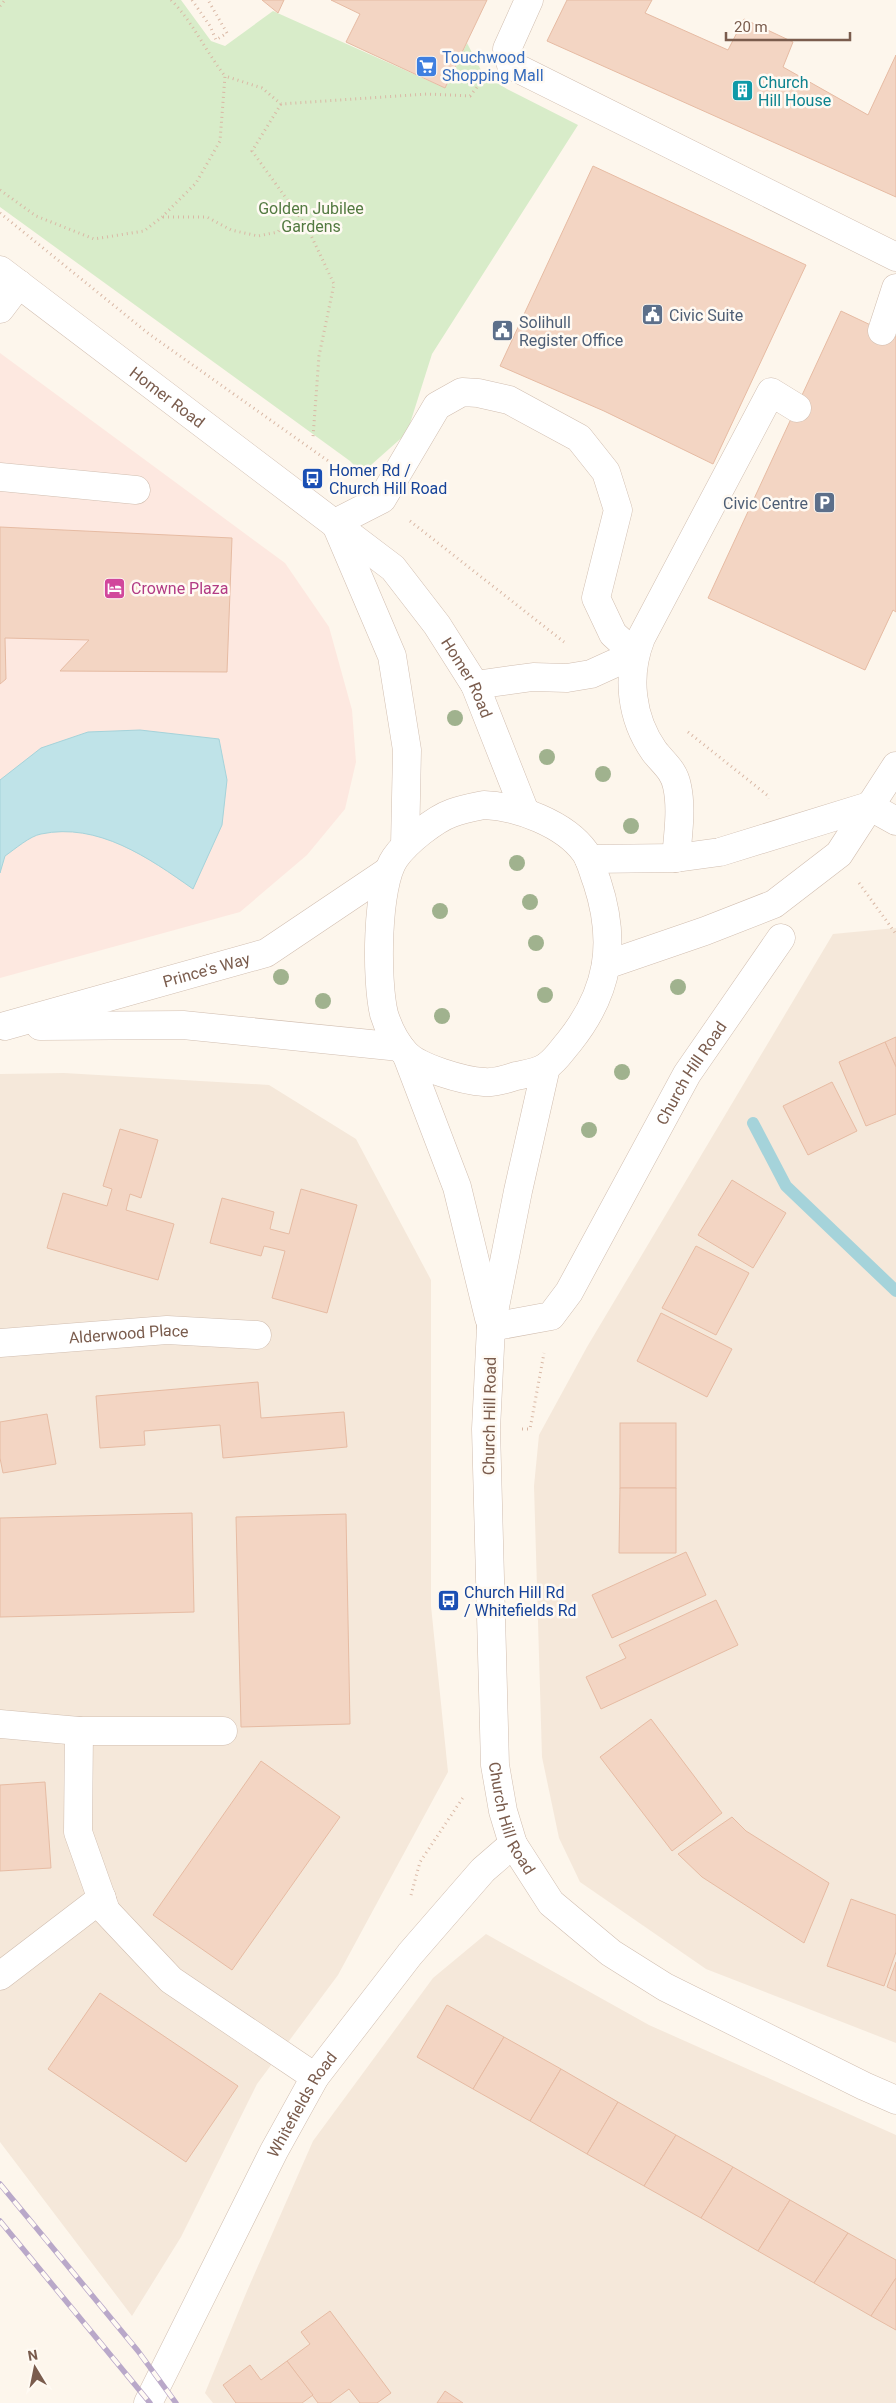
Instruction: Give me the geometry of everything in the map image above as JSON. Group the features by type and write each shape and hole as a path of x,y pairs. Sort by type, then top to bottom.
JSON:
{"street":[{"path":"528,0 507,48 511,65 896,257"},
{"path":"0,309 10,277"},
{"name":"Homer Road","path":"10,277 393,568 437,625 475,685 525,812"},
{"path":"882,331 896,288"},
{"path":"335,523 382,499 437,406 462,392 478,393 509,400 579,438 606,472 618,510 596,598 613,634 635,654"},
{"path":"676,858 679,817 678,786 672,771 654,752 638,722 632,688 635,654 641,638 771,392 796,408"},
{"path":"0,477 136,490"},
{"name":"Homer Road","path":"335,523 392,656 407,750 405,846"},
{"path":"475,685 533,677 567,678 591,674 635,654"},
{"path":"606,965 774,904 839,854 896,766"},
{"path":"388,870 405,846 450,813 484,805 525,812 572,838 589,859 605,911 608,947 602,985 585,1023 546,1067 486,1082 460,1078 435,1070 403,1051"},
{"path":"589,859 676,858 720,852 869,806 896,821"},
{"name":"Prince's Way","path":"3,1027 266,953 388,870"},
{"name":"Church Hill Road","path":"388,870 381,920 380,982 384,1014 403,1051 457,1187 492,1326"},
{"name":"Church Hill Road","path":"492,1326 551,1316 569,1292 687,1074 781,938"},
{"name":"Prince's Way","path":"3,1027 183,1026 403,1051"},
{"name":"Church Hill Road","path":"546,1067 518,1191 492,1326 486,1429 495,1765 503,1812 513,1844 551,1903 611,1953 665,1987 896,2100"},
{"name":"Alderwood Place","path":"0,1343 167,1330 258,1335"},
{"path":"0,1724 78,1731 223,1732"},
{"path":"78,1731 78,1832 106,1911 172,1980 315,2077"},
{"name":"Whitefields Road","path":"148,2403 274,2151 315,2077 410,1954 483,1870 513,1844"},
{"path":"0,1976 102,1898"}],"path":[{"path":"0,6 5,0"},
{"path":"172,0 192,25 212,59 225,76 262,88 282,104 427,94 470,96 507,48"},
{"path":"192,0 210,26 216,40 227,33 208,0"},
{"path":"0,190 36,216 94,239 144,231 162,217 196,183 220,141 225,76"},
{"path":"282,104 252,151 307,227 334,284 319,356 313,437"},
{"path":"162,217 206,218 231,230 258,236 278,232 294,210"},
{"path":"0,213 149,334 382,499 561,639 591,674"},
{"path":"685,730 767,794 777,834"},
{"path":"839,854 896,934"}],"shaded area":[{"path":"0,353 285,563 329,627 352,710 356,762 345,809 307,855 240,912 0,978"},
{"path":"896,928 896,2043 706,1969 580,1882 559,1838 542,1757 534,1486 539,1435 587,1347 833,934"},
{"path":"64,1073 269,1085 356,1139 431,1280 431,1606 448,1772 338,1975 257,2084 181,2237 132,2316 0,2142 0,1074"},
{"path":"486,1934 649,2025 896,2135 896,2403 213,2403 205,2393 247,2291 313,2141 433,1978"}],"green space":[{"name":"Golden Jubilee Gardens","path":"0,0 181,0 211,41 225,46 273,11 445,88 467,43 483,74 507,89 578,125 432,354 407,433 362,473 350,461 0,207"}],"water":[{"path":"140,730 219,739 227,780 222,825 193,889 159,866 122,845 83,833 62,832 32,837 5,856 0,873 0,780 41,748 88,732"}],"building":[{"path":"262,0 284,0 278,13"},
{"name":"Touchwood Shopping Mall","path":"331,0 487,0 445,88 346,42 360,14"},
{"name":"Church Hill House","path":"567,0 652,0 645,13 728,50 744,19 793,42 783,67 868,115 896,55 896,197 547,41"},
{"name":"Civic Suite","path":"593,166 806,265 713,464 604,411 500,366"},
{"name":"Civic Centre","path":"841,311 896,337 896,612 893,610 865,670 708,598"},
{"name":"Crowne Plaza","path":"0,527 232,538 227,672 60,671 89,640 5,638 6,679 0,684"},
{"path":"896,1037 896,1067 885,1042"},
{"path":"885,1042 896,1067 896,1114 866,1126 839,1062"},
{"path":"832,1082 857,1131 808,1155 783,1106"},
{"path":"120,1129 158,1140 141,1198 130,1194 126,1210 174,1224 158,1280 47,1248 63,1193 107,1206 112,1189 103,1186"},
{"path":"732,1180 786,1213 753,1268 698,1235"},
{"path":"301,1189 357,1205 327,1313 272,1298 285,1251 264,1246 261,1256 210,1243 222,1198 274,1212 270,1229 289,1234"},
{"path":"696,1246 749,1273 716,1335 662,1308"},
{"path":"661,1313 732,1349 707,1397 637,1361"},
{"path":"258,1382 261,1418 344,1412 347,1447 223,1458 220,1425 144,1431 145,1445 100,1448 96,1396"},
{"path":"47,1414 56,1464 3,1473 0,1458 0,1422"},
{"path":"620,1423 676,1423 676,1488 620,1488"},
{"path":"620,1488 676,1488 676,1553 619,1553"},
{"path":"192,1513 194,1612 0,1617 0,1518"},
{"path":"346,1514 350,1724 241,1727 236,1517"},
{"path":"686,1552 706,1595 612,1638 592,1595"},
{"path":"716,1600 738,1645 601,1709 586,1677 626,1658 619,1645"},
{"path":"651,1719 722,1813 672,1851 600,1757"},
{"path":"261,1761 340,1817 232,1970 153,1915"},
{"path":"45,1782 51,1868 0,1871 0,1785"},
{"path":"732,1817 746,1831 829,1883 804,1943 702,1877 678,1854"},
{"path":"851,1899 896,1915 896,1952 884,1986 827,1966"},
{"path":"896,1962 896,1991 887,1987"},
{"path":"100,1993 238,2086 186,2162 48,2069"},
{"path":"447,2005 504,2037 473,2089 417,2057"},
{"path":"504,2037 561,2069 530,2121 473,2089"},
{"path":"561,2069 618,2102 587,2154 530,2121"},
{"path":"618,2102 676,2135 644,2186 587,2154"},
{"path":"676,2135 733,2167 701,2218 644,2186"},
{"path":"733,2167 790,2200 758,2251 701,2218"},
{"path":"790,2200 848,2233 814,2283 758,2251"},
{"path":"848,2233 896,2260 896,2278 871,2316 814,2283"},
{"path":"896,2278 896,2330 871,2316"},
{"path":"330,2311 391,2393 377,2403 360,2403 349,2389 330,2403 318,2403 287,2361 310,2344 301,2332"},
{"path":"287,2361 313,2395 302,2403 236,2403 223,2385 250,2365 261,2380"},
{"path":"445,2391 463,2403 437,2403"}],"waterway":[{"path":"753,1123 786,1186 896,1291"}],"railway":[{"path":"0,2184 138,2351 176,2403"},
{"path":"0,2221 150,2403"}],"place":[{"name":"Touchwood Shopping Mall","path":"426,66"},
{"name":"Church Hill House","path":"742,91"},
{"name":"Civic Suite","path":"653,315"},
{"name":"Solihull Register Office","path":"503,331"},
{"name":"Homer Rd / Church Hill Road","path":"313,479"},
{"name":"Civic Centre","path":"824,503"},
{"name":"Crowne Plaza","path":"115,588"},
{"name":"Church Hill Rd / Whitefields Rd","path":"448,1601"}]}
